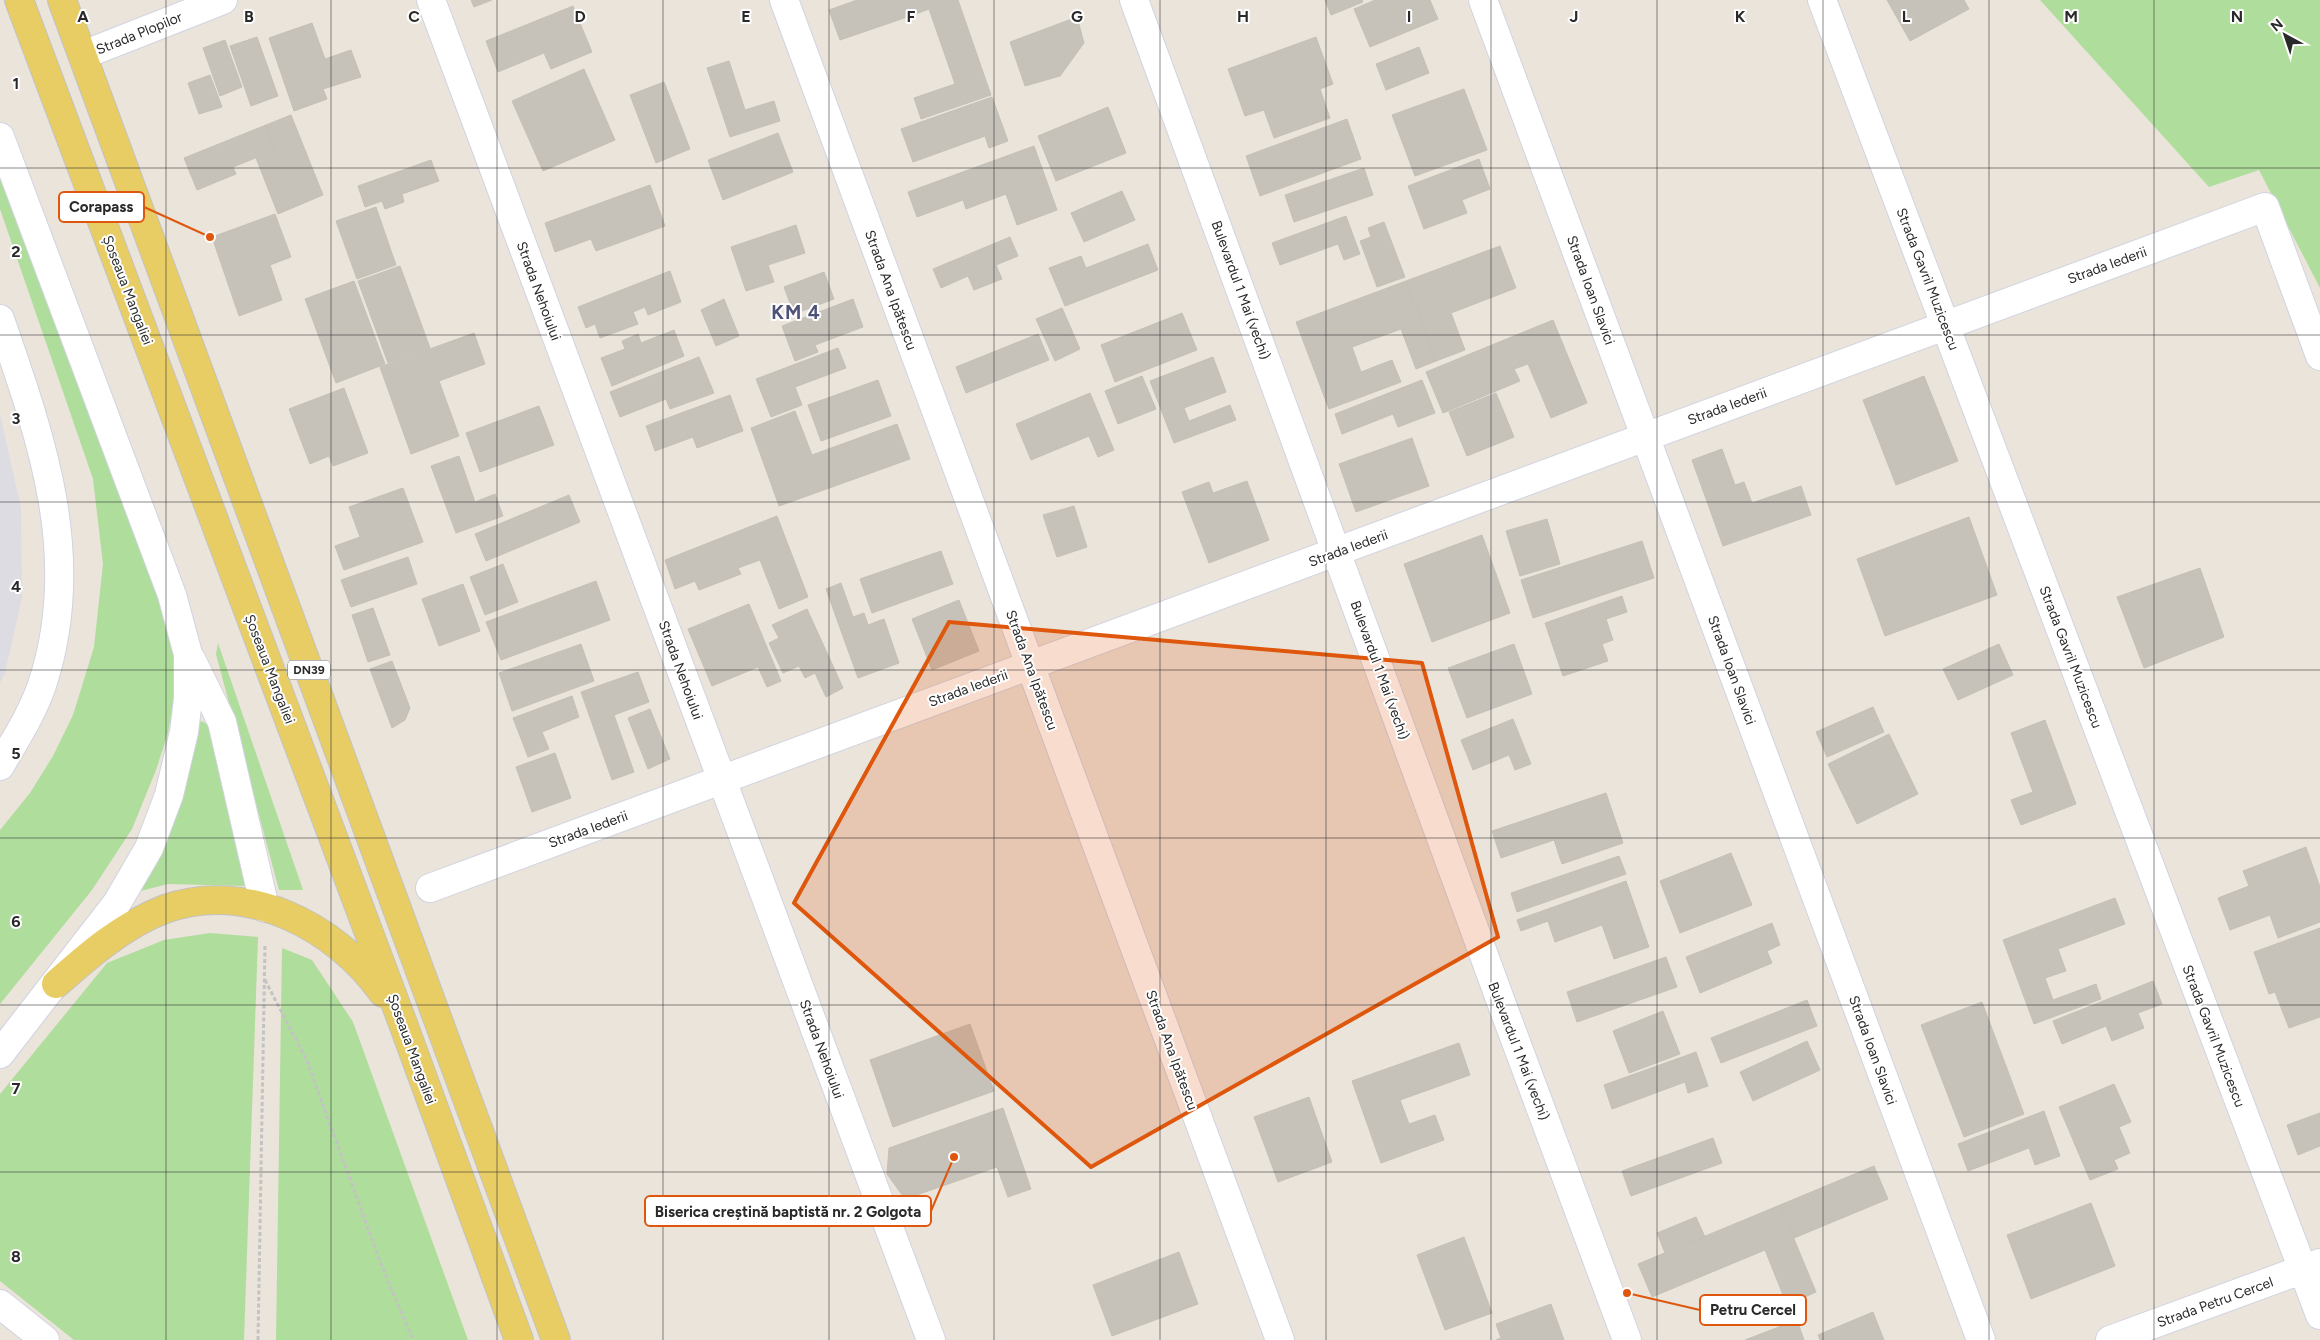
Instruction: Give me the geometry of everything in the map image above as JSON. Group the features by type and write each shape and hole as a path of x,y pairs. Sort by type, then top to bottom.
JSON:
{"main road":[{"name":"Șoseaua Mangaliei","path":"19,0 402,1021 519,1340"},
{"name":"DN39","path":"62,0 556,1340"},
{"path":"56,984 98,948 128,927 165,909 197,902 233,900 264,908 300,921 340,946 360,963 402,1021"}],"street":[{"name":"Strada Plopilor","path":"83,55 223,0"},
{"name":"Strada Nehoiului","path":"431,0 931,1340"},
{"name":"Strada Ana Ipătescu","path":"784,0 1280,1340"},
{"name":"Bulevardul 1 Mai (vechi)","path":"1134,0 1627,1340"},
{"name":"Strada Ioan Slavici","path":"1483,0 1981,1340"},
{"name":"Strada Gavril Muzicescu","path":"1822,0 1945,326 2311,1266 2320,1315"},
{"path":"0,137 172,595 188,654 222,722 264,908"},
{"name":"Strada Iederii","path":"430,888 2265,207 2320,356"},
{"path":"0,319 32,409 45,457 55,506 60,560 60,604 52,651 37,696 22,729 0,766"},
{"path":"0,1054 117,903 149,848 169,795 184,732 188,699 188,654"},
{"name":"Strada Petru Cercel","path":"2110,1340 2311,1266"},
{"path":"0,1304 45,1340"}],"path":[{"path":"258,1340 265,980 264,908"},
{"path":"265,980 307,1061 380,1264 413,1340"}],"highlighted area":[{"path":"949,622 1422,663 1498,937 1091,1167 794,903"}],"shaded area":[{"path":"0,414 21,508 22,597 5,673 0,683"}],"green space":[{"path":"2040,0 2320,0 2320,288 2259,170 2209,187"},
{"path":"0,150 164,606 175,655 175,696 168,733 156,770 132,829 92,890 0,1004 0,830 30,793 53,756 73,715 94,647 103,564 93,479 0,209"},
{"path":"218,643 303,890 279,890 216,654"},
{"path":"202,721 209,726 245,886 168,884 129,894 195,725"},
{"path":"210,933 258,937 244,1340 74,1340 0,1281 0,1094 107,963 164,940"},
{"path":"282,948 312,960 353,1022 468,1340 276,1340"}],"building":[{"path":"471,0 492,0 474,7"},
{"path":"857,0 908,0 913,15 840,40 829,10"},
{"path":"908,0 958,0 991,95 921,119 914,98 955,84 929,9 913,15"},
{"path":"1325,0 1362,0 1363,2 1331,15"},
{"path":"1375,0 1430,0 1438,19 1370,47 1354,9"},
{"path":"1887,0 1964,0 1969,9 1910,41"},
{"path":"573,6 592,52 551,69 544,53 498,72 486,41"},
{"path":"1077,17 1084,43 1060,76 1025,86 1010,42"},
{"path":"312,23 325,59 351,50 361,77 323,89 327,99 294,111 269,38"},
{"path":"257,37 278,96 251,106 230,46"},
{"path":"1316,37 1333,84 1320,89 1330,118 1274,138 1264,110 1245,116 1228,69"},
{"path":"225,40 242,87 220,96 203,48"},
{"path":"1419,47 1429,73 1386,90 1376,64"},
{"path":"729,61 745,110 774,101 780,121 730,137 707,68"},
{"path":"584,69 615,140 543,171 512,101"},
{"path":"210,75 222,107 199,114 188,83"},
{"path":"664,82 690,149 656,163 630,95"},
{"path":"1464,89 1487,150 1415,176 1392,115"},
{"path":"992,97 1008,141 989,148 985,136 913,162 901,129"},
{"path":"1108,107 1126,153 1056,181 1038,136"},
{"path":"291,115 323,195 278,214 256,158 275,150 266,125"},
{"path":"1347,119 1361,159 1260,196 1246,156"},
{"path":"266,125 275,150 233,167 236,174 197,190 184,158"},
{"path":"778,133 793,172 723,200 708,160"},
{"path":"1034,146 1057,210 1017,225 1006,194 966,209 963,200 917,217 908,192"},
{"path":"1479,159 1490,189 1462,200 1467,213 1424,229 1408,186"},
{"path":"431,160 439,181 402,194 404,202 385,209 382,201 365,207 358,186"},
{"path":"1364,168 1373,195 1294,222 1285,195"},
{"path":"650,185 665,226 596,251 591,239 555,252 545,223"},
{"path":"1122,191 1135,220 1084,242 1071,213"},
{"path":"376,207 396,265 357,279 336,221"},
{"path":"275,214 291,257 270,265 282,300 239,316 212,237"},
{"path":"1346,216 1360,254 1344,260 1338,244 1280,265 1272,243"},
{"path":"1384,222 1405,277 1377,287 1360,241 1371,237 1368,228"},
{"path":"796,225 805,253 768,265 774,282 746,291 731,247"},
{"path":"1010,237 1018,256 996,265 1002,279 974,290 968,276 941,288 933,269"},
{"path":"1148,244 1158,270 1065,306 1049,268 1081,256 1086,268"},
{"path":"1500,246 1516,288 1451,313 1465,350 1436,361 1406,281"},
{"path":"400,266 430,348 388,363 358,281"},
{"path":"670,271 681,302 648,315 645,307 633,312 638,324 600,338 595,324 586,328 578,307"},
{"path":"824,272 834,299 794,314 784,287"},
{"path":"354,281 385,364 336,383 305,299"},
{"path":"1406,281 1436,361 1416,369 1401,329 1352,347 1361,372 1392,360 1401,382 1329,409 1296,322"},
{"path":"724,299 739,336 716,346 701,310"},
{"path":"853,299 863,327 815,345 818,352 795,361 782,326"},
{"path":"1062,308 1080,349 1055,361 1036,319"},
{"path":"1182,313 1197,350 1115,382 1101,345"},
{"path":"1553,320 1587,403 1551,418 1528,364 1514,369 1520,381 1443,413 1426,372"},
{"path":"674,330 684,356 612,386 601,358 625,349 622,341 638,334 641,343"},
{"path":"474,333 485,364 439,381 459,436 411,454 380,367"},
{"path":"1038,334 1049,360 966,393 956,367"},
{"path":"838,348 846,368 795,387 802,405 771,417 756,379"},
{"path":"699,357 714,393 670,409 666,399 620,417 610,392"},
{"path":"1213,357 1226,392 1184,408 1189,421 1230,405 1236,420 1174,443 1150,381"},
{"path":"1142,376 1156,409 1118,424 1105,391"},
{"path":"1924,376 1958,461 1896,485 1863,400"},
{"path":"878,380 891,416 821,441 808,405"},
{"path":"1422,380 1435,413 1398,427 1393,414 1342,434 1335,414"},
{"path":"344,388 368,453 333,466 329,456 310,464 289,409"},
{"path":"1090,393 1114,450 1098,457 1089,436 1031,460 1016,424"},
{"path":"1496,393 1514,437 1467,456 1449,412"},
{"path":"730,395 743,431 697,448 693,437 655,451 646,426"},
{"path":"539,406 554,445 480,472 466,433"},
{"path":"795,411 812,455 897,424 910,459 779,506 751,428"},
{"path":"1412,438 1429,486 1356,512 1339,464"},
{"path":"1722,449 1735,485 1744,482 1752,503 1801,486 1811,515 1723,546 1692,460"},
{"path":"459,456 475,502 495,494 503,516 456,533 431,466"},
{"path":"1247,481 1269,540 1209,563 1182,492 1209,482 1213,493"},
{"path":"403,488 423,542 344,570 335,546 360,537 349,507"},
{"path":"569,495 580,522 486,561 475,534"},
{"path":"1074,506 1087,547 1057,557 1043,515"},
{"path":"777,516 808,597 779,609 760,560 738,568 741,574 699,590 695,581 675,589 665,560"},
{"path":"1969,517 1997,595 1885,636 1857,559"},
{"path":"1547,519 1560,564 1520,576 1506,531"},
{"path":"1482,535 1510,613 1432,642 1404,564"},
{"path":"1642,541 1654,578 1533,618 1521,580"},
{"path":"941,551 953,584 872,613 860,579"},
{"path":"408,557 417,584 351,607 341,580"},
{"path":"503,564 518,602 485,615 470,577"},
{"path":"2200,568 2224,637 2144,668 2117,597"},
{"path":"596,581 610,620 501,660 486,622"},
{"path":"841,583 853,617 864,613 868,625 884,619 899,663 858,678 826,589"},
{"path":"463,584 480,631 439,646 422,599"},
{"path":"1622,596 1627,612 1606,619 1613,640 1602,644 1608,661 1563,676 1545,623"},
{"path":"959,600 979,651 932,670 912,619"},
{"path":"749,604 781,681 767,687 758,667 712,686 688,629"},
{"path":"373,608 390,655 368,662 352,615"},
{"path":"807,609 843,688 826,697 815,673 805,678 799,666 783,673 769,643 779,638 772,625"},
{"path":"581,644 594,681 512,711 499,673"},
{"path":"1514,644 1532,694 1467,718 1448,668"},
{"path":"1999,644 2013,675 1958,700 1943,669"},
{"path":"392,661 410,708 405,720 392,728 370,669"},
{"path":"638,672 649,702 614,715 634,772 612,780 581,692"},
{"path":"572,696 579,717 542,732 549,749 528,757 513,718"},
{"path":"1873,707 1884,732 1827,757 1816,732"},
{"path":"650,709 670,759 648,769 628,718"},
{"path":"1513,719 1531,764 1515,770 1509,755 1473,770 1461,740"},
{"path":"2045,720 2076,804 2021,825 2011,800 2033,792 2011,733"},
{"path":"1889,734 1918,794 1857,824 1828,764"},
{"path":"555,753 571,798 532,812 516,767"},
{"path":"1606,793 1623,843 1562,864 1554,840 1501,858 1492,831"},
{"path":"2306,847 2320,887 2320,922 2278,938 2270,915 2230,930 2218,898 2249,886 2243,871"},
{"path":"1731,853 1752,905 1680,933 1660,881"},
{"path":"1619,856 1626,874 1517,912 1511,893"},
{"path":"1626,881 1649,947 1614,959 1602,925 1555,942 1548,921 1521,931 1517,920"},
{"path":"2115,898 2125,924 2058,949 2066,971 2045,978 2053,1000 2096,984 2101,999 2034,1024 2003,940"},
{"path":"1772,923 1780,945 1767,951 1772,963 1700,993 1686,957"},
{"path":"2320,928 2320,1017 2289,1028 2275,992 2269,994 2254,952"},
{"path":"1666,957 1677,987 1577,1022 1567,992"},
{"path":"2153,981 2162,1004 2138,1013 2144,1028 2112,1041 2106,1026 2062,1044 2053,1021"},
{"path":"1807,1000 1817,1026 1721,1063 1711,1038"},
{"path":"1982,1002 2024,1114 1964,1137 1921,1025"},
{"path":"1663,1011 1680,1054 1629,1073 1613,1031"},
{"path":"970,1024 994,1091 893,1127 870,1060"},
{"path":"1807,1041 1820,1070 1753,1101 1740,1072"},
{"path":"1459,1043 1470,1075 1400,1100 1409,1124 1435,1115 1444,1140 1381,1163 1352,1081"},
{"path":"1696,1052 1708,1086 1688,1093 1685,1082 1612,1109 1604,1085"},
{"path":"2114,1084 2131,1122 2119,1127 2130,1153 2114,1160 2118,1169 2090,1180 2059,1107"},
{"path":"1309,1097 1332,1162 1278,1182 1254,1117"},
{"path":"1003,1108 1031,1189 1008,1197 997,1167 905,1199 887,1174 889,1148"},
{"path":"2044,1111 2060,1156 2035,1165 2029,1148 1968,1171 1958,1144"},
{"path":"2320,1113 2320,1146 2298,1155 2287,1125"},
{"path":"1713,1138 1722,1163 1631,1196 1622,1171"},
{"path":"1874,1166 1888,1199 1794,1238 1780,1205"},
{"path":"2091,1203 2115,1266 2031,1299 2007,1235"},
{"path":"1780,1205 1816,1292 1787,1305 1765,1250 1652,1297 1638,1264"},
{"path":"1696,1217 1705,1237 1665,1253 1657,1233"},
{"path":"1464,1237 1492,1313 1445,1330 1417,1255"},
{"path":"1179,1252 1198,1304 1112,1336 1093,1285"},
{"path":"1551,1304 1564,1340 1496,1340 1501,1338 1496,1324"},
{"path":"1873,1312 1884,1340 1820,1340 1818,1335"},
{"path":"1797,1320 1804,1340 1745,1340"}],"place":[{"name":"Corapass","path":"210,237"},
{"name":"Biserica creștină baptistă nr. 2 Golgota","path":"954,1157"},
{"name":"Petru Cercel","path":"1627,1293"}],"district":[{"name":"KM 4","path":"796,312"}]}
